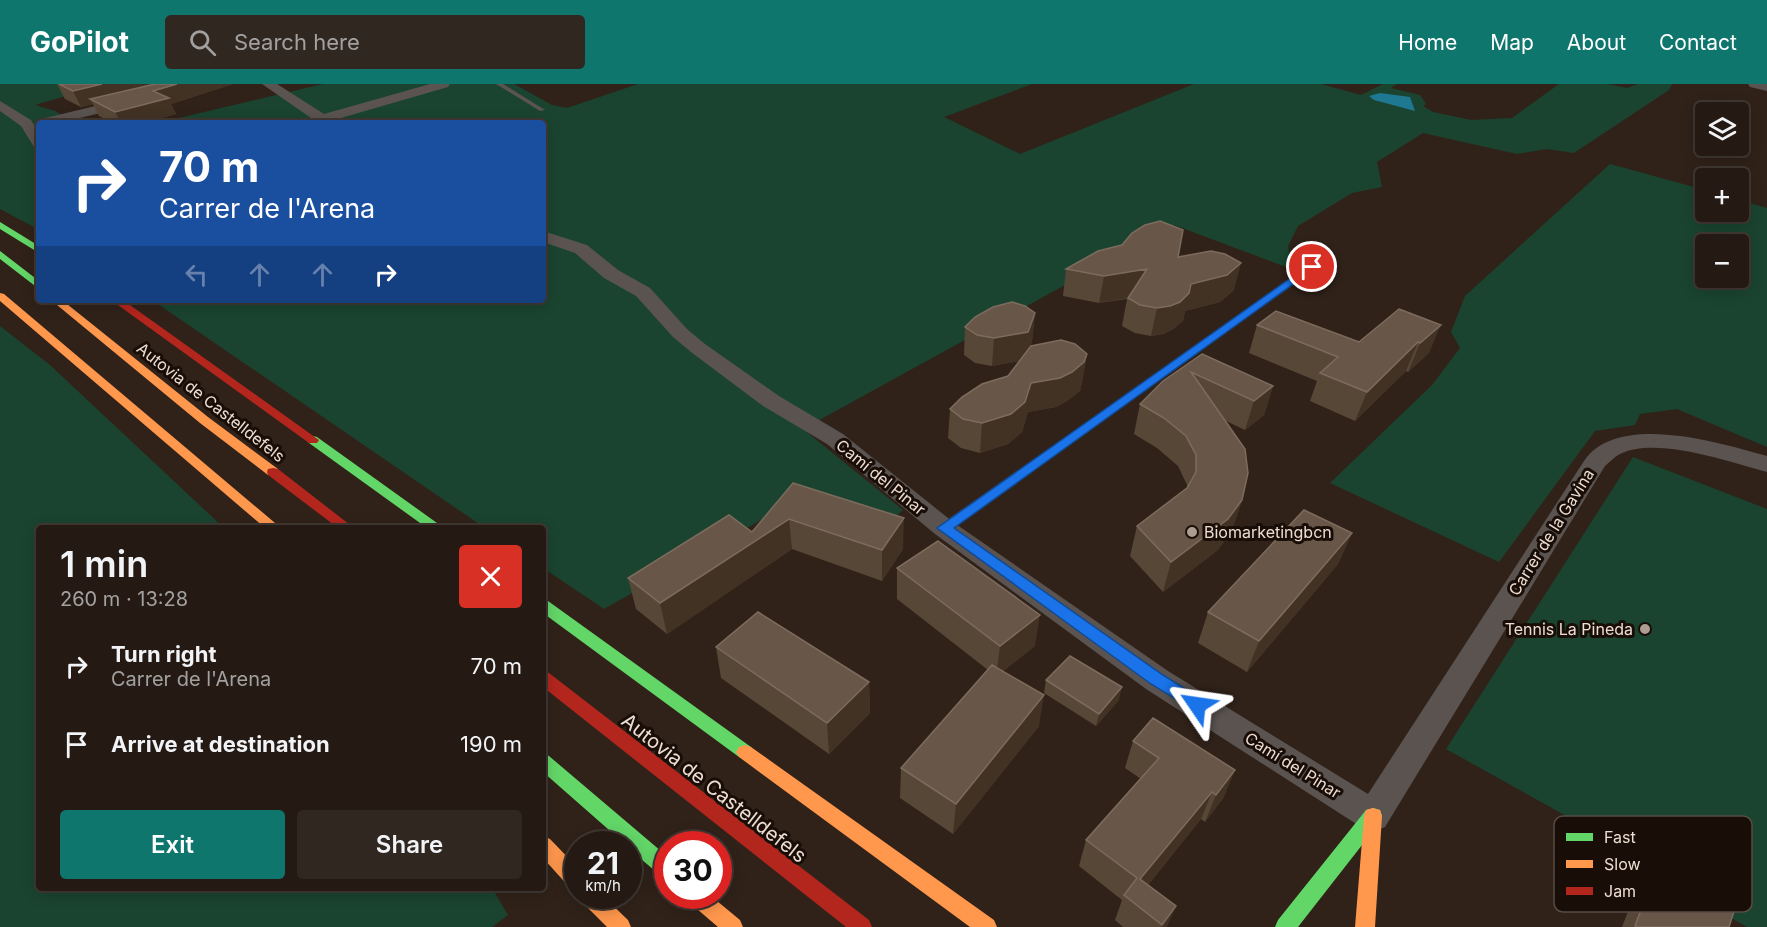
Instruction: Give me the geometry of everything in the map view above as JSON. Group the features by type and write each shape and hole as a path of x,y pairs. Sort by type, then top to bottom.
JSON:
{"highway":[{"path":"0,225 36,248"},
{"path":"0,254 36,284"},
{"path":"0,296 270,525"},
{"name":"Autovia de Castelldefels","path":"60,303 204,420 343,525"},
{"path":"120,303 433,525"},
{"path":"546,606 987,927"},
{"name":"Autovia de Castelldefels","path":"546,680 862,927"},
{"path":"546,764 654,858"},
{"path":"1285,927 1374,816"},
{"path":"1365,927 1374,816"},
{"path":"546,848 564,867"},
{"path":"603,909 621,927"},
{"path":"712,909 733,927"}],"street":[{"path":"268,84 317,120"},
{"path":"327,120 444,84"},
{"path":"1754,84 1767,87"},
{"path":"53,120 144,98"},
{"path":"0,105 36,124"},
{"name":"Camí del Pinar","path":"546,237 581,249 618,279 643,292 680,333 698,348 771,401 835,439 944,528 1157,680 1374,816"},
{"path":"134,303 142,318"},
{"name":"Carrer de la Gavina","path":"1374,816 1596,460 1611,449 1634,443 1667,442 1704,447 1767,464"}],"lane":[{"path":"499,84 542,110"},
{"path":"944,528 1312,267"}],"green space":[{"path":"0,84 106,84 35,105 55,111 71,120 36,120 36,228 0,209"},
{"path":"323,84 514,84 552,105 567,108 638,84 1032,84 944,117 1020,154 1194,84 1321,84 1361,95 1383,84 1397,84 1391,88 1420,95 1426,104 1423,106 1433,112 1471,120 1512,118 1559,84 1607,84 1627,88 1638,84 1672,84 1669,90 1574,153 1547,149 1517,154 1423,133 1377,162 1382,187 1352,193 1298,226 1288,246 1291,264 1286,267 1174,225 803,429 903,510 879,530 784,507 604,609 546,570 546,525 481,525 156,303 546,303 546,120 171,120"},
{"path":"1610,164 1695,187 1695,222 1749,222 1749,203 1767,208 1767,447 1677,409 1640,414 1635,425 1595,431 1499,562 1330,483 1432,385 1460,348 1451,332 1465,296"},
{"path":"0,326 50,365 221,525 36,525 36,891 494,891 508,915 492,927 0,927"},
{"name":"Tennis La Pineda","path":"1633,457 1767,509 1767,927 1747,927 1721,912 1752,912 1752,816 1566,816 1446,749"}],"water":[{"path":"1380,93 1410,97 1415,111 1374,100 1369,96"}],"building":[{"path":"59,84 102,84 73,91"},
{"path":"155,84 177,84 153,91 169,98 115,112 90,99"},
{"path":"1160,221 1183,230 1178,257 1211,251 1225,254 1241,263 1227,275 1191,284 1189,293 1180,302 1157,308 1140,305 1128,298 1147,269 1104,276 1066,269 1098,251 1122,245 1132,233 1145,225"},
{"path":"1012,302 1025,306 1035,313 1028,332 994,338 977,335 965,327 975,317 993,307"},
{"path":"1399,309 1441,325 1420,343 1418,342 1367,392 1320,373 1338,357 1257,325 1276,311 1359,342"},
{"path":"1061,340 1075,344 1087,354 1084,362 1060,378 1031,383 1025,402 1011,414 982,423 963,419 950,409 962,397 982,384 1008,376 1031,346"},
{"path":"1202,354 1273,386 1254,401 1191,372 1245,449 1248,473 1242,500 1228,519 1171,562 1137,526 1187,488 1196,472 1196,455 1186,436 1164,418 1140,404 1163,381"},
{"path":"793,483 904,518 882,550 789,519 660,603 628,578 729,515 752,532"},
{"path":"1304,510 1352,533 1259,641 1208,612"},
{"path":"938,541 1040,615 1000,646 897,568"},
{"path":"758,612 869,682 827,723 716,647"},
{"path":"1070,656 1122,687 1099,714 1046,680"},
{"path":"992,665 1044,695 956,804 901,768"},
{"path":"1153,718 1235,770 1216,795 1212,792 1140,879 1176,906 1162,925 1124,895 1137,878 1086,840 1159,758 1133,741"},
{"path":"1640,912 1734,912 1729,927 1635,926"}],"traffic: fast":[{"path":"0,225 36,248"},
{"path":"0,254 36,284"},
{"path":"313,440 433,525"},
{"path":"546,607 745,752"},
{"path":"546,764 654,858"},
{"path":"1285,927 1373,816"}],"traffic: slow":[{"path":"0,296 270,525"},
{"path":"60,303 204,420 273,472"},
{"path":"745,752 987,927"},
{"path":"1365,927 1373,816"},
{"path":"546,848 564,867"},
{"path":"603,909 621,927"},
{"path":"712,909 733,927"}],"traffic: jam":[{"path":"120,303 313,440"},
{"path":"273,472 343,525"},
{"path":"546,680 862,927"}],"place":[{"name":"Biomarketingbcn","path":"1192,532"},
{"name":"Tennis La Pineda","path":"1645,629"}],"route":[{"path":"1197,705 1157,680 944,528 1312,267"}]}
